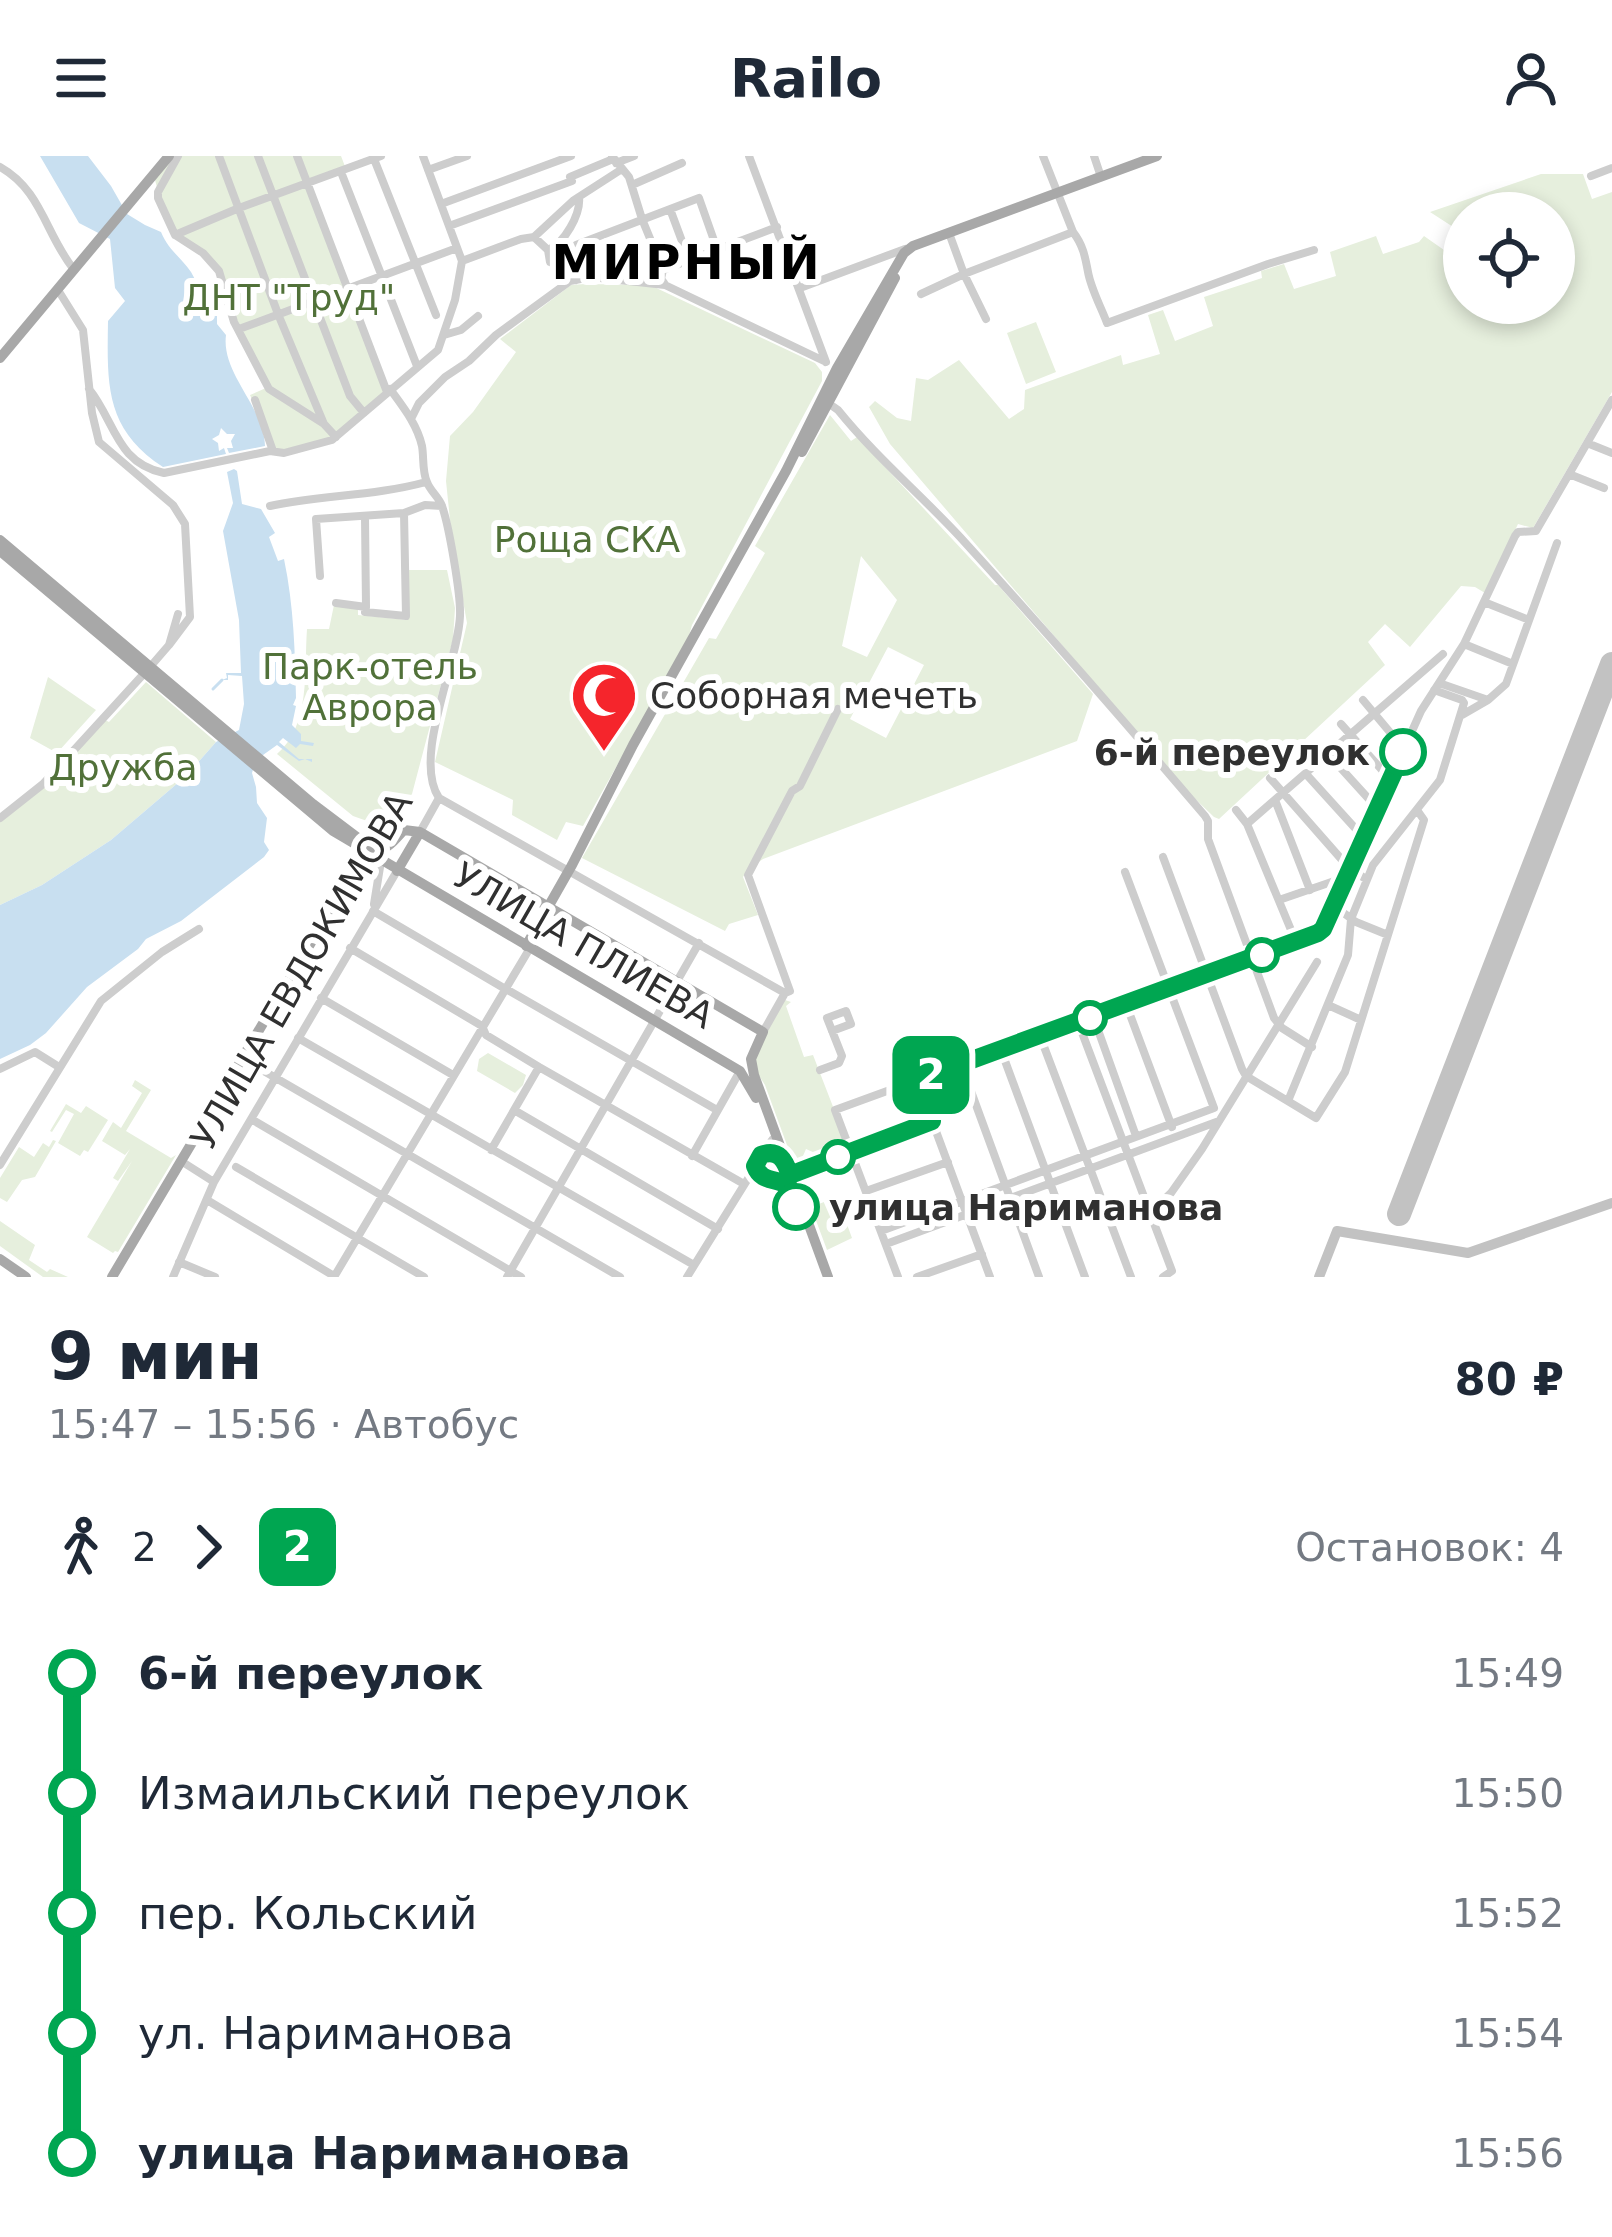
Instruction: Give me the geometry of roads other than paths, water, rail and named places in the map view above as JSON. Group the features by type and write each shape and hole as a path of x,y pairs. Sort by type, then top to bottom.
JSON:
{"main road":[{"path":"0,356 170,156"},
{"path":"824,401 837,368 861,336 892,263 913,246 1152,157"},
{"path":"528,947 861,336 908,256 934,239"},
{"path":"0,356 86,253"},
{"path":"0,540 147,670"},
{"path":"0,551 147,670"},
{"name":"УЛИЦА ПЛИЕВА","path":"147,670 381,861 740,1071"},
{"path":"396,870 390,857 393,845 404,830 420,832 763,1032 751,1059 784,1171"},
{"name":"УЛИЦА ЕВДОКИМОВА","path":"396,870 420,832"},
{"path":"367,847 381,850 393,845"},
{"name":"УЛИЦА ЕВДОКИМОВА","path":"112,1277 367,847"},
{"path":"740,1071 754,1093 825,1277"},
{"path":"0,1259 26,1277"}],"street":[{"path":"170,156 158,192 175,235 213,262 232,315 269,389 324,424 335,437"},
{"path":"219,156 324,424"},
{"path":"258,156 350,396 364,412"},
{"name":"УЛИЦА ЕВДОКИМОВА","path":"297,156 346,290 389,390 421,441 426,482 442,506 460,614 431,750 431,776 439,798 420,832"},
{"path":"340,156 417,366"},
{"path":"89,389 116,441 148,469 164,473 274,451 284,453 335,437 438,350 455,300 461,260 423,156"},
{"path":"428,170 467,156"},
{"path":"449,226 634,156"},
{"path":"749,156 824,361"},
{"path":"1043,156 1072,232 1079,239 1107,323 1314,250"},
{"path":"1094,156 1101,177"},
{"path":"175,235 378,157 436,315"},
{"path":"440,204 565,157 580,205 556,247 548,250"},
{"path":"615,162 632,185 663,270 664,285"},
{"path":"461,260 534,237 615,162"},
{"path":"632,185 682,163"},
{"path":"0,167 30,191 72,267"},
{"path":"1592,176 1612,168"},
{"path":"576,244 699,198 717,249"},
{"path":"670,209 689,260"},
{"path":"663,270 777,227"},
{"path":"921,294 1072,232"},
{"path":"949,233 986,319"},
{"path":"534,237 548,250 550,262 570,267 576,280"},
{"path":"239,329 457,248"},
{"path":"800,288 892,263"},
{"path":"411,419 446,377 496,335 570,281 591,277 664,285 837,368"},
{"path":"0,818 44,784 190,617 185,524 172,505 99,442 83,330 58,290"},
{"path":"444,335 461,330 478,316"},
{"path":"255,400 274,451"},
{"path":"898,1277 835,1110 1323,929 1425,703 1464,644 1515,536 1536,531 1587,443 1608,417 1612,400"},
{"path":"824,401 838,410 999,580 1205,816 1208,839 1274,1018 1312,1047"},
{"path":"1587,443 1612,453"},
{"path":"1568,474 1604,488"},
{"path":"270,506 398,490 426,482"},
{"path":"320,576 316,519 442,506"},
{"path":"365,517 365,612 406,616 404,512"},
{"path":"1461,715 1506,684 1556,543"},
{"path":"336,602 365,607"},
{"path":"1484,602 1529,620"},
{"path":"169,645 178,614"},
{"path":"1464,644 1514,664"},
{"path":"1246,824 1443,654"},
{"path":"1437,686 1488,700"},
{"path":"1288,1101 1348,955 1351,919 1366,879 1440,780 1464,704 1437,686"},
{"path":"1363,700 1404,749"},
{"path":"763,1032 790,991 748,874 838,709"},
{"path":"1341,724 1390,779"},
{"path":"1328,754 1377,808"},
{"path":"1306,774 1364,838"},
{"path":"1270,778 1310,890"},
{"path":"1279,797 1348,873 1366,879"},
{"path":"439,798 785,993"},
{"path":"1236,810 1296,942"},
{"path":"1163,857 1246,1076 1316,1118 1342,1077 1361,1020 1424,820 1417,810"},
{"path":"381,861 373,911 718,1110"},
{"name":"УЛИЦА ЕВДОКИМОВА","path":"173,1277 214,1182 396,870"},
{"path":"1125,872 1219,1114"},
{"path":"1279,900 1348,873"},
{"path":"1334,906 1388,935"},
{"path":"0,1165 100,1001 199,929"},
{"path":"509,1274 699,943"},
{"path":"206,1200 335,1277 528,947"},
{"path":"350,948 482,1026 486,1035 539,1067 744,1184 851,1152 932,1121"},
{"path":"1151,1212 1171,1193 1317,962"},
{"path":"321,998 453,1075"},
{"path":"1126,1004 1176,1137"},
{"path":"1328,1005 1361,1020"},
{"path":"1093,1016 1136,1136"},
{"path":"1078,1022 1172,1271 1167,1275"},
{"path":"820,1070 839,1063 842,1056 832,1031"},
{"path":"1040,1036 1131,1277"},
{"path":"298,1037 694,1265"},
{"path":"1001,1050 1085,1277"},
{"path":"0,1069 35,1052 59,1067"},
{"path":"243,1059 620,1277"},
{"path":"961,1064 1039,1277"},
{"path":"491,1150 539,1067"},
{"path":"692,1156 740,1071"},
{"path":"917,1080 990,1277"},
{"path":"514,1110 718,1229"},
{"path":"881,1231 1136,1136 1219,1114"},
{"path":"886,1244 1176,1137 1219,1114"},
{"path":"251,1119 521,1277"},
{"path":"687,1277 772,1140"},
{"path":"761,1155 770,1152 784,1171"},
{"path":"231,1154 236,1167 424,1277"},
{"name":"УЛИЦА ЕВДОКИМОВА","path":"181,1161 214,1182"},
{"path":"866,1191 948,1162"},
{"path":"755,1166 763,1178"},
{"path":"221,1170 236,1167"},
{"path":"917,1277 982,1254"},
{"path":"179,1262 215,1277"}],"water":[{"path":"40,156 88,156 127,214 161,232 217,315 230,363 258,417 265,446 229,453 235,434 221,428 212,439 226,454 163,467 130,437 113,404 110,385 108,321 125,301 115,288 110,239 79,223"},
{"path":"234,469 242,504 261,509 275,533 269,537 278,561 284,559 294,646 292,725 301,741 313,746 296,748 283,738 279,742 305,759 299,761 277,745 256,760 252,773 257,803 267,818 264,842 269,850 264,857 181,921 146,939 87,987 46,1033 0,1059 0,905 42,885 111,840 186,776 216,742 239,730 242,676 228,675 228,680 222,680 226,673 241,673 239,620 223,531 233,503 227,472"}],"waterway":[{"path":"213,689 222,680"}],"place":[{"name":"6-й переулок","path":"1403,752"},
{"name":"Соборная мечеть","path":"604,754"},
{"name":"улица Нариманова","path":"796,1207"}],"district":[{"name":"МИРНЫЙ","path":"687,262"}],"park label":[{"name":"ДНТ \"Труд\"","path":"289,297"},
{"name":"Роща СКА","path":"587,539"},
{"name":"Парк-отель Аврора","path":"370,686"},
{"name":"Дружба","path":"123,767"}]}
